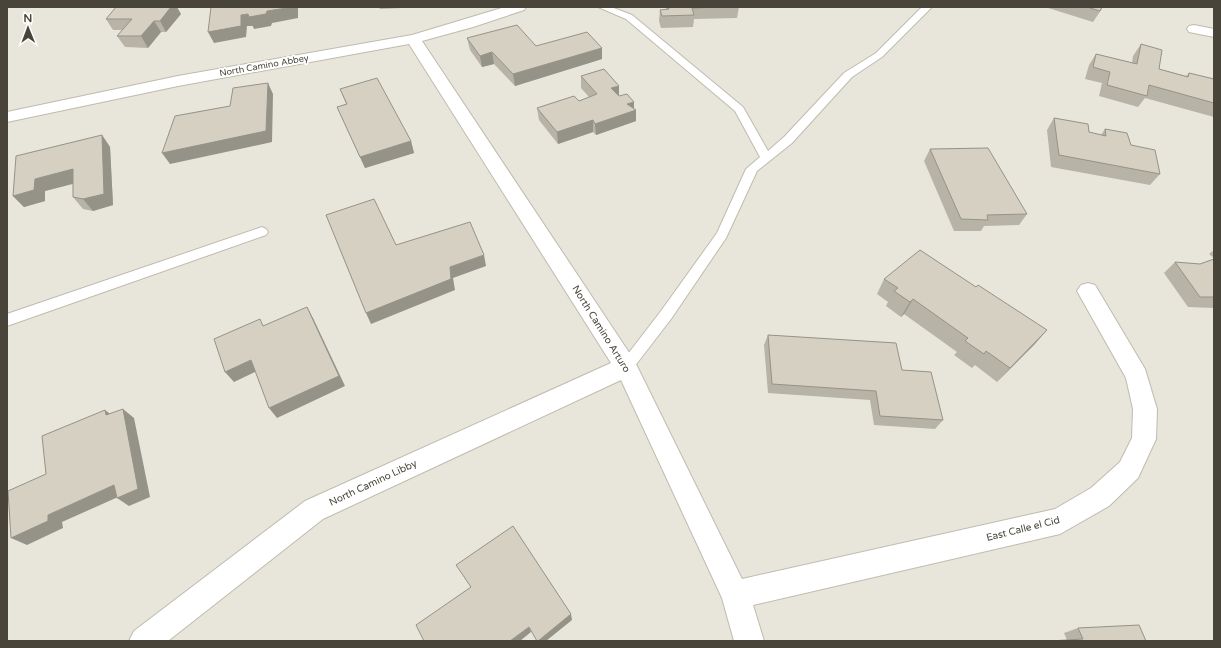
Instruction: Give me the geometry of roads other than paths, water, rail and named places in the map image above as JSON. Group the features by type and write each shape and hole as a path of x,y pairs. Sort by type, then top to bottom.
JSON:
{"street":[{"name":"North Camino Abbey","path":"7,117 178,81 413,39 468,24 519,7"},
{"path":"1194,29 1214,33"},
{"name":"North Camino Arturo","path":"413,39 626,367 736,594 749,641"},
{"name":"East Calle el Cid","path":"736,594 1060,521 1100,497 1129,470 1144,440 1145,408 1137,376 1088,291"},
{"name":"North Camino Libby","path":"144,641 314,510 626,367"}],"lane":[{"path":"604,7 629,17 739,109 766,158"},
{"path":"626,367 666,315 722,235 752,169 788,140 848,74 879,55 927,7"},
{"path":"7,320 262,232"}]}
